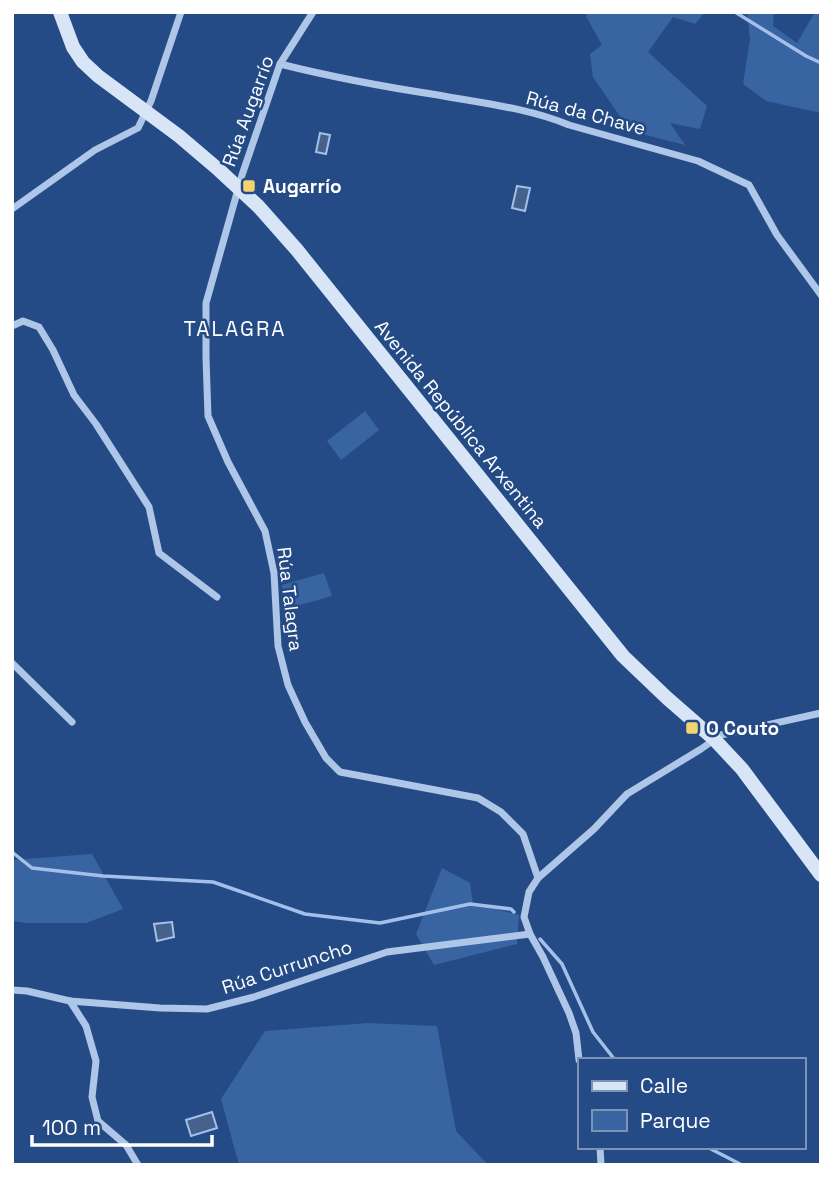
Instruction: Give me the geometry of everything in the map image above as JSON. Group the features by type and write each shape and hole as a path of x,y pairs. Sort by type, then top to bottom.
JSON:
{"main road":[{"name":"Avenida República Arxentina","path":"60,12 73,47 83,62 201,154 238,187 297,250 623,656 714,739 742,769 821,874"}],"street":[{"path":"12,209 95,150 138,128 171,46 181,12"},
{"name":"Rúa Augarrío","path":"238,187 280,64 313,12"},
{"name":"Rúa da Chave","path":"280,64 375,85 548,117 698,160 749,185 777,235 821,295"},
{"name":"Rúa Talagra","path":"238,187 206,303 208,416 265,531 274,573 278,646 288,685 304,722 326,758 340,772 478,798 501,812 523,834 538,878"},
{"path":"12,326 23,321 38,327 53,350 74,396 102,432 149,507 159,553 217,597"},
{"path":"12,663 72,722"},
{"path":"579,1058 576,1033 569,1013 524,917 530,892 538,878 594,829 627,794 714,739 721,735 821,713"},
{"name":"Rúa Curruncho","path":"12,990 70,1001 207,1009 254,997 387,952 530,934"},
{"path":"70,1001 86,1026 96,1061 92,1097 98,1121 127,1144 138,1165"}],"green space":[{"path":"588,12 705,12 695,24 673,17 648,52 707,106 700,129 670,123 685,145 630,131 593,77 590,54 602,45 586,16"},
{"path":"747,12 774,12 773,26 797,43 815,12 821,12 821,113 766,101 743,84 750,39"},
{"path":"365,411 379,430 341,460 327,441"},
{"path":"324,573 332,596 283,610 282,585"},
{"path":"92,854 123,909 86,923 12,921 12,860"},
{"path":"442,868 470,883 473,903 519,915 517,944 434,965 416,934"},
{"path":"368,1023 437,1026 456,1131 488,1165 239,1165 221,1099 265,1031"}],"shaded area":[{"path":"320,133 330,135 326,154 316,152"},
{"path":"517,186 530,188 525,211 512,208"},
{"path":"172,922 174,937 157,941 154,924"},
{"path":"212,1112 217,1128 191,1136 186,1120"}],"waterway":[{"path":"735,12 821,63"},
{"path":"12,852 32,868 103,876 213,882 305,914 380,923 470,904 511,909 514,912"},
{"path":"540,939 562,964 593,1032 613,1058"},
{"path":"711,1149 742,1165"}],"place":[{"name":"Augarrío","path":"249,186"},
{"name":"O Couto","path":"692,728"}],"district":[{"name":"TALAGRA","path":"235,328"}]}
